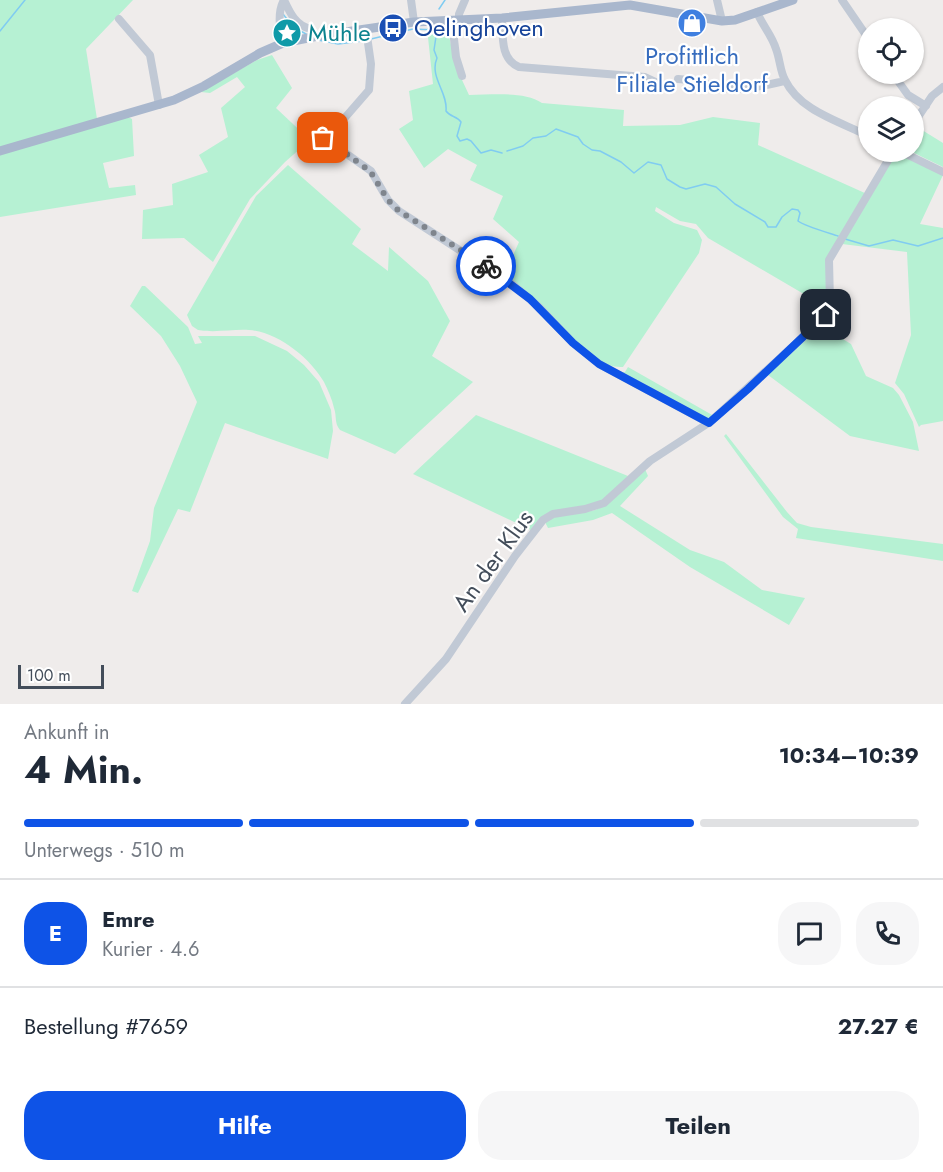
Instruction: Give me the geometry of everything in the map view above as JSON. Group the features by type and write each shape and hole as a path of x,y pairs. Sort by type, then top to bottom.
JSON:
{"main road":[{"path":"0,151 159,105 204,86 256,55 283,43 303,39 315,32 367,35 414,22 502,18 607,6 650,4 703,19 722,21 735,20 793,0"}],"street":[{"path":"411,0 414,22"},
{"path":"462,76 456,57 455,20 465,0"},
{"path":"717,0 722,21"},
{"path":"842,0 858,23"},
{"path":"283,2 280,15 283,43"},
{"path":"283,2 296,21 315,32"},
{"path":"757,12 761,23 773,39 785,81 795,97 801,103 858,131"},
{"path":"502,18 505,54 508,60 519,67 645,77 660,84"},
{"path":"119,19 150,55 159,105"},
{"path":"309,147 329,136 369,90 371,64 367,35"},
{"path":"678,79 697,80 726,88 748,88 785,81"},
{"path":"900,84 908,95 926,106"},
{"path":"924,109 932,96 943,87"},
{"path":"329,136 341,150 370,171 388,200 399,211 512,284 539,307 585,354 599,364 709,423"},
{"name":"An der Klus","path":"405,704 446,659 515,556 543,520 553,514 585,510 604,503 650,461 709,423 826,315 831,293 829,260 887,162"},
{"path":"922,162 943,172"}],"green space":[{"path":"0,0 133,0 86,49 97,119 0,148"},
{"path":"447,27 456,67 469,95 517,95 542,103 624,110 623,126 680,125 713,117 760,123 758,145 867,194 826,259 828,296 826,307 708,238 696,224 680,221 656,207 655,211 674,223 697,230 702,240 699,253 623,367 611,366 588,354 540,304 505,273 519,242 493,219 503,196 470,180 477,165 448,149 424,168 399,129 413,120 409,91 433,84 427,28"},
{"path":"272,55 292,88 276,108 310,140 285,162 250,199 213,262 184,238 142,239 143,210 173,205 172,184 208,172 199,155 228,137 221,108 245,87 237,77 210,93 201,92 257,60"},
{"path":"128,117 132,119 134,156 103,163 109,188 135,185 136,195 0,217 0,154"},
{"path":"924,131 943,143 943,167 924,158"},
{"path":"889,162 917,162 943,175 920,224 943,228 943,421 919,427 904,394 895,383 911,335 907,252 842,244"},
{"path":"288,165 361,229 352,244 388,271 389,247 428,281 450,321 432,356 473,382 395,454 340,430 324,382 302,356 282,341 249,330 198,330 192,326 187,315 256,196"},
{"path":"142,286 145,286 188,327 195,344 202,343 198,336 255,336 287,351 319,382 331,410 333,431 328,459 225,423 190,512 178,509 138,593 132,591 150,541 154,508 197,402 180,366 161,336 130,306"},
{"path":"821,326 851,344 866,376 893,388 899,395 913,422 919,451 850,436 768,375"},
{"path":"628,367 714,416 709,419 618,372 625,372"},
{"path":"476,415 628,476 604,500 590,505 554,511 546,515 531,530 413,474"},
{"path":"726,434 797,523 811,527 943,544 943,561 796,538 798,529 783,517 724,436"},
{"path":"645,469 648,476 620,506 690,550 724,562 762,590 805,598 789,625 690,567 612,513 593,520 548,528 545,522 551,519 589,512 601,507"}],"waterway":[{"path":"0,31 25,0"},
{"path":"439,9 445,0"},
{"path":"283,14 293,27 306,34"},
{"path":"371,39 413,29 437,30 434,50 437,58 435,72 446,104 446,111 461,122 457,136 460,141 467,139 471,141 481,153 491,150 502,153"},
{"path":"318,40 338,44 363,41"},
{"path":"507,151 523,146 533,138 546,136 556,129 578,137 592,150 600,151 621,162 634,173 648,162 661,165 667,179 680,187 686,189 705,184 716,187 735,204 765,222 768,227 776,227 782,217 792,209 800,213 798,221 801,223 838,236"},
{"path":"845,239 869,246 893,240 918,246 943,238"}],"way so far":[{"path":"323,138 329,136 341,150 370,171 388,200 399,211 441,240 486,266"}],"place":[{"name":"Profittlich Filiale Stieldorf","path":"692,23"},
{"name":"Oelinghoven","path":"393,28"},
{"name":"Mühle","path":"287,33"}],"route":[{"path":"486,266 530,299 573,343 599,364 709,423 826,315"}]}
